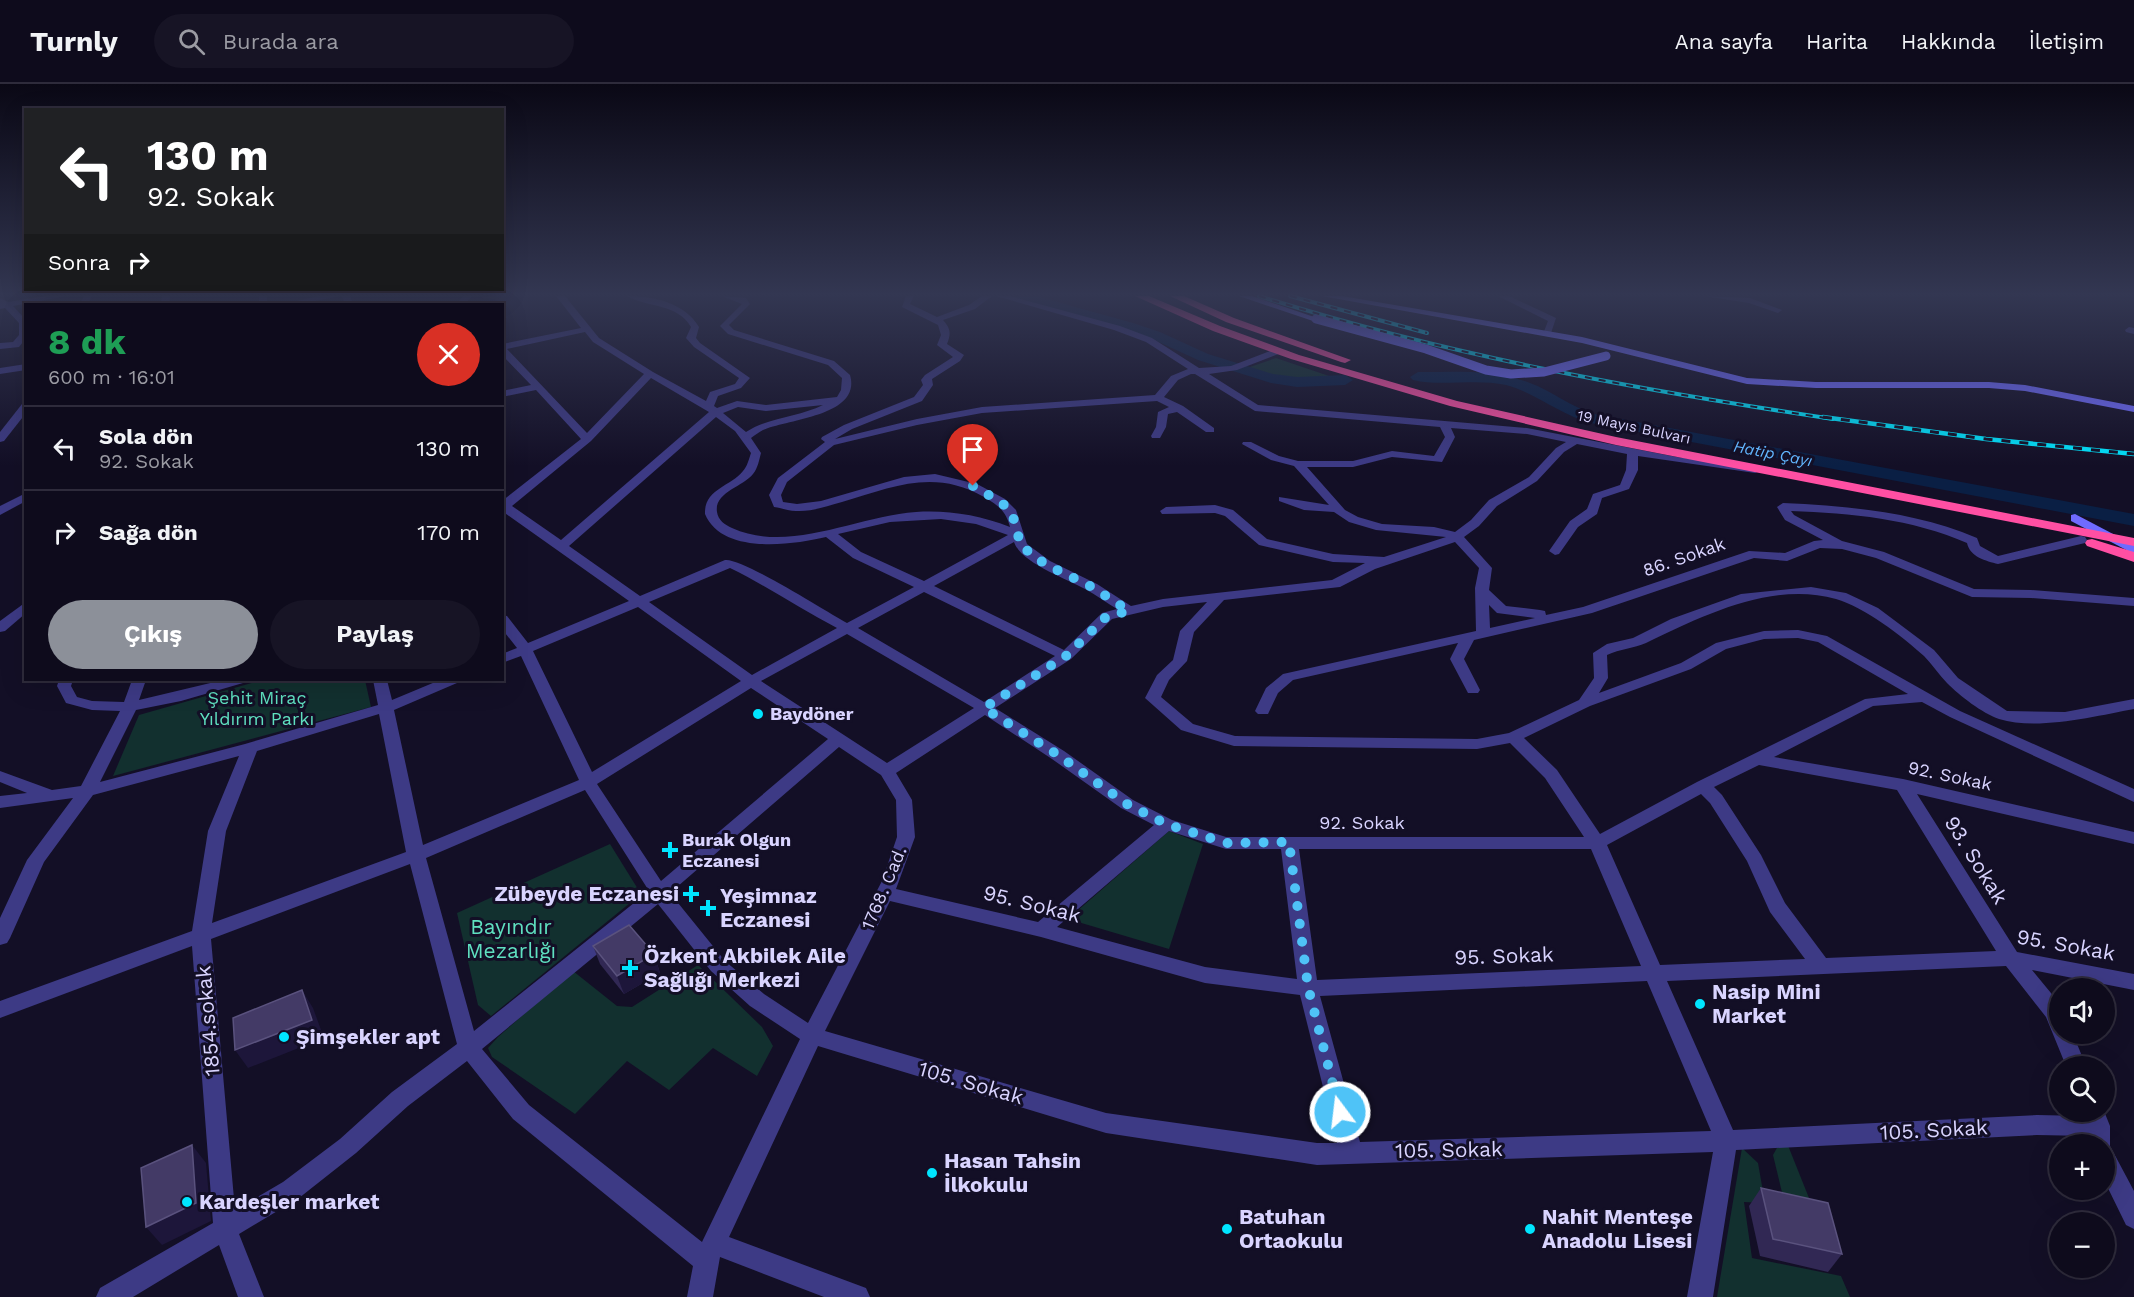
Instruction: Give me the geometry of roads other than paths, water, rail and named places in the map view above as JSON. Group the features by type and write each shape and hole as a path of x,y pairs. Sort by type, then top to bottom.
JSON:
{"highway":[{"path":"1275,353 1366,382 1428,392"},
{"name":"19 Mayıs Bulvarı","path":"1315,353 1389,376 1461,405 1635,445 2134,542"},
{"path":"1321,353 1356,365"},
{"name":"19 Mayıs Bulvarı","path":"1341,374 1407,391 1428,392 1688,447 2134,530"},
{"path":"2034,522 2134,557"}],"street":[{"path":"506,353 587,439"},
{"path":"616,353 712,409 739,429 756,453 748,473 715,496 711,505 711,514 717,525 735,534 761,539 781,539 829,533 888,519 938,515 988,521 1018,535"},
{"path":"708,353 745,378 738,386 714,394 712,409"},
{"path":"745,437 759,428 816,412 840,400 846,390 847,377 831,363 798,353"},
{"path":"821,449 823,440 848,427 918,399 928,386 926,380 928,377 957,359 958,355 954,353"},
{"path":"1171,353 1255,408 1558,436"},
{"path":"1158,398 1173,378 1182,373 1196,370 1218,372 1275,353"},
{"path":"1434,353 1505,373 1544,372 1623,353"},
{"path":"1628,353 1733,379 1758,382 1816,385 1989,385 2036,390 2134,409"},
{"path":"0,371 24,367"},
{"path":"504,506 587,439 650,374"},
{"path":"504,394 538,387"},
{"path":"1129,611 1092,587 1045,564 1021,546 1012,513 1001,502 973,486 935,477 904,480 822,504 797,508 778,504 775,495 783,480 830,443 917,422 982,410 1158,398 1179,408 1210,430"},
{"path":"561,546 712,409 737,405 766,408 840,400"},
{"path":"1461,405 1558,436 1632,452 1712,466 1780,473"},
{"path":"1,437 24,408"},
{"path":"1156,436 1161,427 1163,412 1179,408"},
{"path":"1499,429 1510,422"},
{"path":"1247,444 1275,458 1298,464 1353,464 1370,462 1392,454 1438,460 1450,437 1443,424"},
{"path":"887,771 1066,656 1107,616 1162,603 1335,584 1370,566 1456,538 1475,523 1493,503 1533,479 1560,450 1576,440"},
{"path":"1555,551 1574,524 1593,511 1597,496 1625,487 1632,470 1632,452"},
{"path":"1298,464 1329,496 1336,509 1347,517 1373,526 1395,530 1410,529 1456,538 1474,553 1486,568 1482,591 1483,632"},
{"path":"0,511 24,497"},
{"path":"1283,499 1302,511 1336,509"},
{"name":"1768. Cad.","path":"504,506 751,681 887,771 904,800 906,837 885,893 812,1036 710,1252 700,1297"},
{"path":"1842,546 1789,517 1783,507 1818,508 1926,524 1953,531 1973,541 1974,548 1993,560 2081,540"},
{"path":"1166,511 1215,509 1229,513 1263,542 1333,558 1359,560 1400,557"},
{"path":"2075,518 2134,550"},
{"path":"829,533 857,555 1066,656"},
{"path":"0,1010 416,855 588,782 751,681 1018,535"},
{"name":"86. Sokak","path":"1263,711 1271,690 1288,677 1467,639 1483,632 1587,610 1753,554 1787,557 1818,544 1842,546 1880,555 1972,593 2031,594 2134,602"},
{"name":"92. Sokak","path":"638,601 730,563 772,584 812,610 984,708 1058,755 1127,804 1166,824 1226,843 1597,843 1703,786 1870,702 1922,698"},
{"path":"1482,591 1502,610 1558,616"},
{"path":"1584,703 1601,678 1600,653 1612,647 1638,641 1676,622 1746,597 1811,591 1841,596 1874,611 1929,653 1953,681 1985,705 2003,714 2015,717 2065,717 2134,704"},
{"path":"1220,597 1186,631 1180,661 1162,678 1153,699 1187,727 1234,741 1477,744 1513,737 1584,703 1686,666 1721,646 1764,635 1798,634 1822,639 1922,698 2134,796"},
{"path":"504,658 638,601"},
{"path":"0,628 24,608"},
{"name":"105. Sokak","path":"504,622 525,649 588,782 659,892 718,966 757,1000 812,1036 1106,1123 1317,1154 1726,1140 2037,1125 2098,1127"},
{"path":"1467,639 1457,659 1473,690"},
{"path":"66,681 64,686 71,700 89,707 129,708 234,681"},
{"path":"0,938 36,860 87,791 129,708 139,681"},
{"path":"380,681 416,855 468,1047 521,1112 710,1252 857,1297"},
{"path":"0,802 87,791 250,748 387,707 451,681"},
{"path":"1513,737 1551,774 1597,843 1726,1140 1700,1297"},
{"path":"108,1297 291,1190 348,1146 400,1099 468,1047 659,892 838,739"},
{"name":"1854.sokak","path":"250,748 217,831 201,935 225,1228 250,1297"},
{"name":"92. Sokak","path":"1756,759 1903,785 2134,838"},
{"path":"0,776 52,796"},
{"name":"93. Sokak","path":"1903,785 2011,958 2049,1006"},
{"path":"1703,786 1716,799 1755,860 1778,907 1822,967"},
{"path":"1041,930 1166,824"},
{"path":"1289,842 1308,987 1351,1153"},
{"name":"95. Sokak","path":"885,893 1041,930 1205,975 1308,987 2011,958 2134,982"},
{"path":"2115,1177 2134,1217"}],"waterway":[{"name":"Hatip Çayı","path":"1193,353 1271,378 1297,382 1345,380"},
{"name":"Hatip Çayı","path":"1418,377 1498,379 1524,386 1573,412 1591,418 2134,520"}],"railway":[{"path":"1470,353 1615,383 1833,419"},
{"path":"1823,417 1986,439 2134,454"}],"place":[{"name":"Baydöner","path":"758,714"},
{"name":"Burak Olgun Eczanesi","path":"670,850"},
{"name":"Zübeyde Eczanesi","path":"691,894"},
{"name":"Yeşimnaz Eczanesi","path":"708,908"},
{"name":"Özkent Akbilek Aile Sağlığı Merkezi","path":"630,968"},
{"name":"Nasip Mini Market","path":"1700,1004"},
{"name":"Şimşekler apt","path":"284,1037"},
{"name":"Hasan Tahsin İlkokulu","path":"932,1173"},
{"name":"Kardeşler market","path":"187,1202"},
{"name":"Batuhan Ortaokulu","path":"1227,1229"},
{"name":"Nahit Menteşe Anadolu Lisesi","path":"1530,1229"}],"park label":[{"name":"Şehit Miraç Yıldırım Parkı","path":"257,708"},
{"name":"Bayındır Mezarlığı","path":"511,939"}]}
